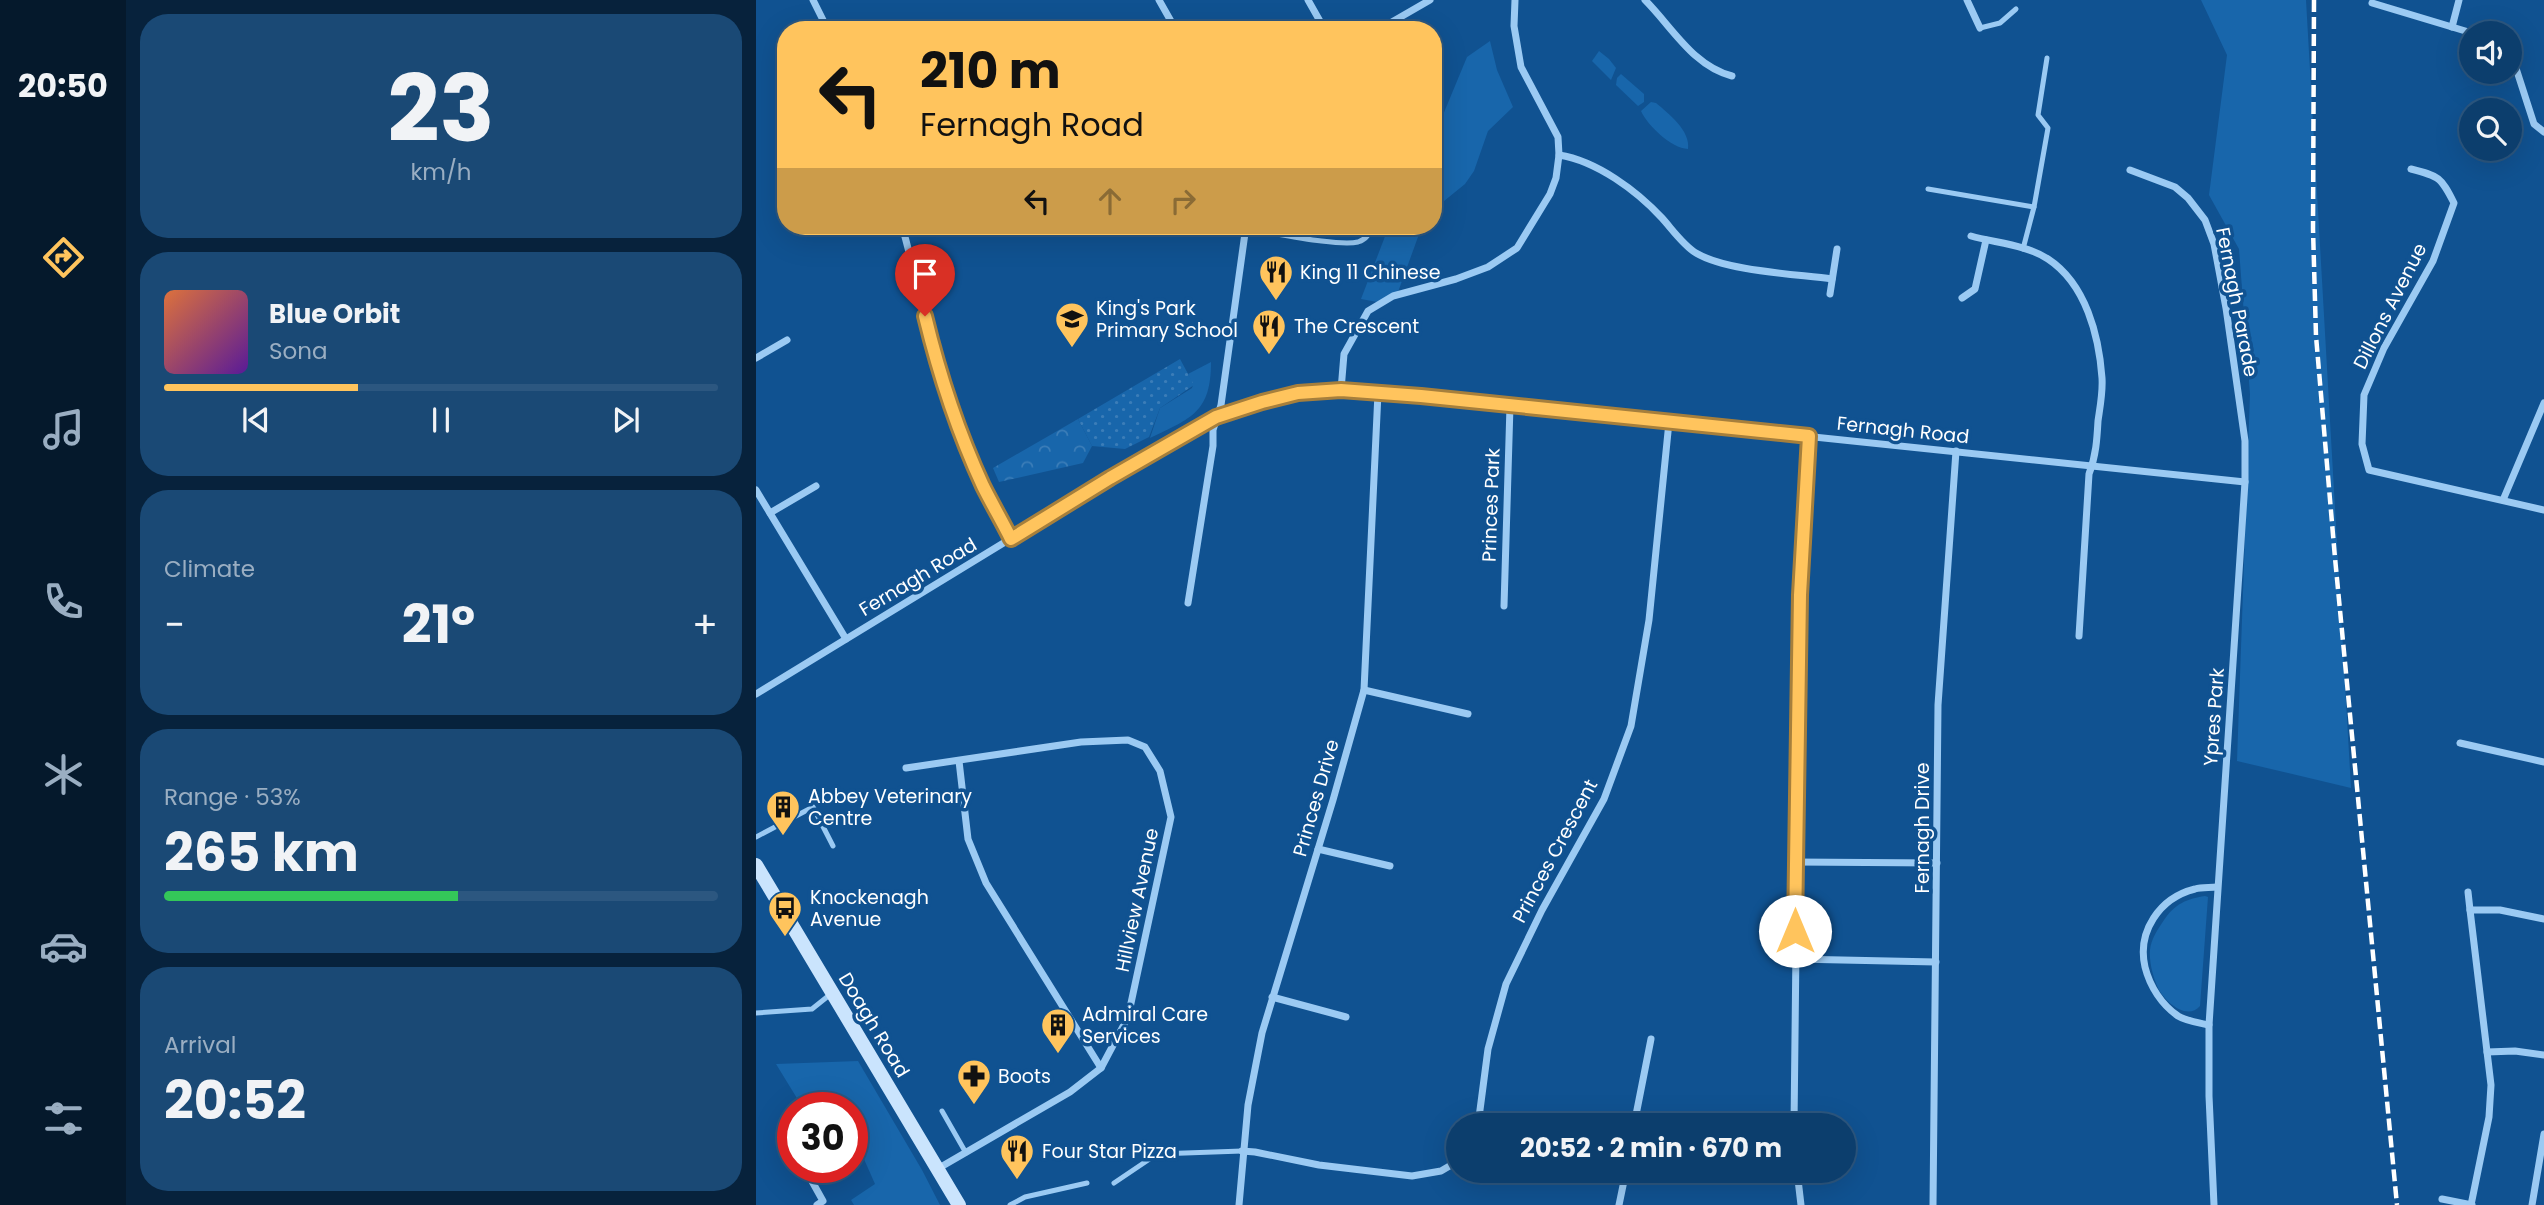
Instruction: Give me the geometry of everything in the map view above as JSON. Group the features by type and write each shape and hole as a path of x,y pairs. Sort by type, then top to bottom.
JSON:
{"main road":[{"name":"Doagh Road","path":"756,865 959,1205"}],"street":[{"path":"813,0 824,21"},
{"path":"1159,0 1171,21"},
{"path":"1308,0 1320,21"},
{"path":"1394,21 1430,0"},
{"path":"1341,390 1344,354 1368,311 1393,296 1456,279 1488,267 1517,248 1550,194 1556,178 1558,137 1521,67 1514,26 1515,0"},
{"path":"1645,0 1702,63 1716,72 1732,76"},
{"path":"1967,0 1980,28"},
{"path":"2452,27 2459,0"},
{"path":"2372,3 2459,29"},
{"path":"2521,84 2535,124 2544,132"},
{"path":"1559,155 1576,158 1632,188 1692,251 1714,262 1832,279"},
{"name":"Dillons Avenue","path":"2411,169 2435,175 2446,187 2454,203 2433,261 2384,348 2364,395 2362,444 2369,470 2544,510"},
{"name":"Fernagh Parade","path":"2130,170 2175,187 2188,198 2205,220 2214,244 2227,308 2245,441 2241,549"},
{"path":"904,235 947,396 983,485 1011,539"},
{"path":"1188,603 1216,417 1221,405 1245,235"},
{"path":"1971,236 2023,249 2048,259 2069,278 2085,303 2097,343 2102,381 2089,474 2079,636"},
{"path":"1962,298 1975,289 1986,240"},
{"path":"1830,294 1837,249"},
{"path":"756,358 787,340"},
{"name":"Fernagh Road","path":"756,694 1110,478 1216,417 1298,393 1341,390 1378,393 2245,482"},
{"name":"Princes Drive","path":"1238,1205 1242,1151 1262,1033 1364,690 1378,393"},
{"path":"2502,500 2544,403"},
{"name":"Princes Park","path":"1504,606 1510,406"},
{"name":"Princes Crescent","path":"1480,1113 1488,1049 1514,963 1604,799 1631,726 1649,620 1669,422"},
{"path":"1794,1113 1800,595 1809,436"},
{"name":"Fernagh Drive","path":"1933,1205 1938,705 1956,451"},
{"path":"770,513 816,486"},
{"path":"756,490 846,639"},
{"name":"Ypres Park","path":"2214,1205 2208,1096 2210,1025 2241,549"},
{"path":"1364,690 1468,714"},
{"name":"Hillview Avenue","path":"906,768 1081,742 1128,740 1145,747 1160,771 1171,817 1128,1017 1101,1068 1070,1092 939,1168"},
{"path":"2460,743 2544,762"},
{"path":"959,761 968,839 986,883 1101,1068"},
{"path":"1318,849 1390,866"},
{"path":"1796,862 1937,863"},
{"path":"2210,1025 2180,1017 2161,1000 2148,977 2142,953 2145,931 2157,912 2174,898 2194,889 2217,887"},
{"path":"2442,1199 2472,1205 2491,1085 2468,892"},
{"path":"2470,909 2500,910 2544,919"},
{"path":"1795,959 1936,962"},
{"path":"1272,997 1346,1017"},
{"path":"1636,1113 1651,1039"},
{"path":"2487,1052 2515,1051 2544,1055"},
{"path":"2532,1205 2544,1135"},
{"path":"1242,1151 1319,1165 1412,1176 1446,1168"},
{"path":"813,1183 823,1201 817,1205"},
{"path":"1619,1205 1624,1183"},
{"path":"1798,1183 1801,1205"}],"lane":[{"path":"1980,28 2000,23 2016,9"},
{"path":"2023,249 2034,207 2048,128 2038,115 2047,58"},
{"path":"1928,189 2034,207"},
{"path":"1297,235 1342,242 1359,242 1368,235"},
{"path":"756,837 813,807 833,846"},
{"path":"756,1013 811,1009 832,993"},
{"path":"942,1111 966,1153"},
{"path":"1114,1183 1157,1154 1242,1151"},
{"path":"1010,1205 1025,1197 1087,1183"}],"green space":[{"path":"2201,0 2306,0 2351,788 2237,761 2250,394 2239,249 2209,195 2227,55"},
{"path":"1490,41 1497,70 1513,107 1488,131 1474,171 1465,184 1442,203 1442,117 1467,57"},
{"path":"1599,51 1616,68 1611,80 1592,61"},
{"path":"1621,74 1644,94 1644,102 1638,106 1616,85"},
{"path":"1651,102 1656,103 1678,123 1686,136 1688,149 1674,145 1649,123 1641,111"},
{"path":"1386,235 1419,235 1398,292 1377,302 1361,299"},
{"path":"1180,359 1194,385 1160,408 1149,437 1125,449 1092,446 1078,419"},
{"path":"1211,362 1210,379 1203,403 1188,418 1150,438 1160,408 1192,388 1188,374"},
{"path":"1078,419 1092,446 1083,463 999,482 993,468"},
{"path":"2208,897 2200,1006 2195,1010 2183,1011 2171,1004 2158,988 2151,964 2151,946 2157,931 2172,910 2187,901"},
{"path":"858,1061 940,1205 854,1205 851,1200 875,1184 868,1168 868,1092 793,1092 776,1064"}],"railway":[{"path":"2314,0 2313,229 2316,336 2397,1205"}],"place":[{"name":"King 11 Chinese","path":"1276,302"},
{"name":"King's Park Primary School","path":"1072,349"},
{"name":"The Crescent","path":"1269,356"},
{"name":"Abbey Veterinary Centre","path":"783,837"},
{"name":"Knockenagh Avenue","path":"785,938"},
{"name":"Admiral Care Services","path":"1058,1055"},
{"name":"Boots","path":"974,1106"},
{"name":"Four Star Pizza","path":"1017,1181"}],"route":[{"path":"925,316 947,396 983,485 1011,539 1216,417 1298,393 1341,390 1421,396 1809,436 1800,595 1795,931"}]}
